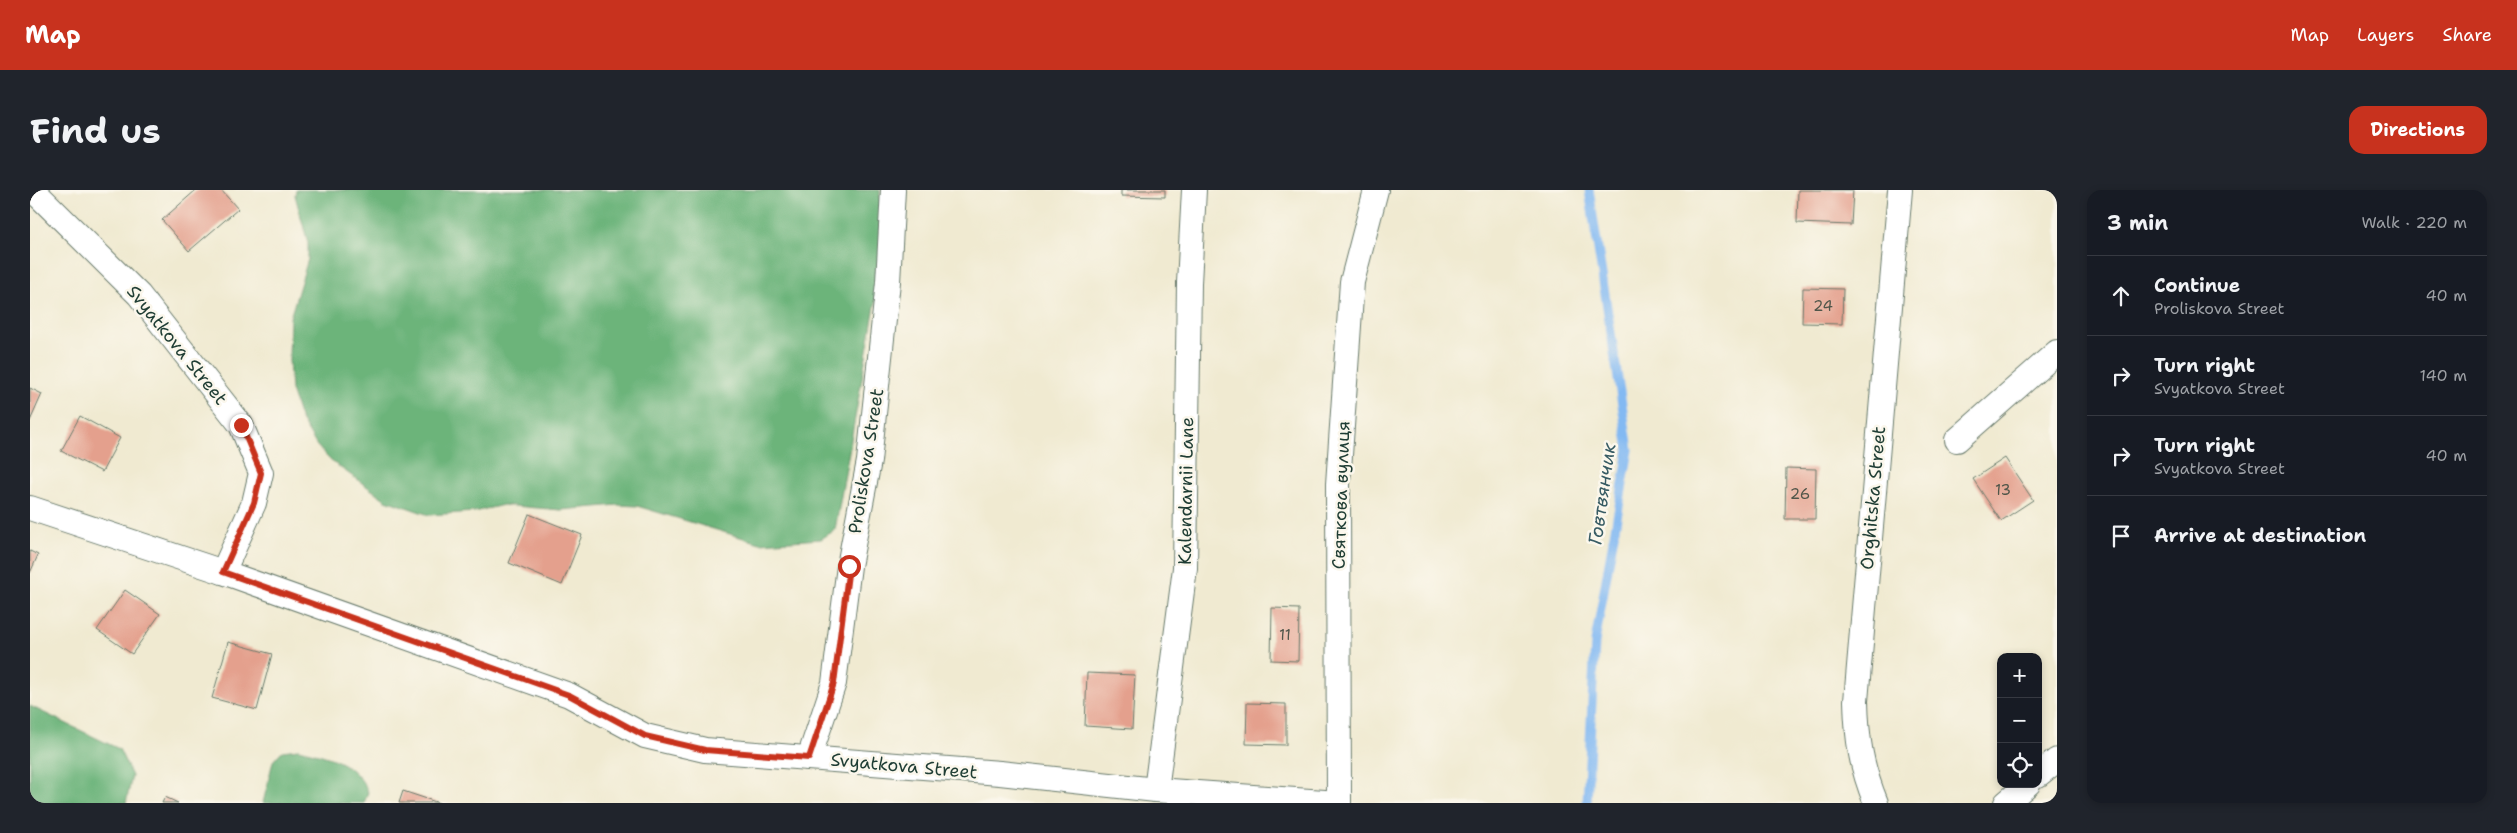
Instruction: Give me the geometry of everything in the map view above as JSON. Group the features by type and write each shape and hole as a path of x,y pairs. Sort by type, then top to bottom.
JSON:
{"street":[{"name":"Svyatkova Street","path":"33,190 139,295 241,425 261,473 254,503 223,572 569,695 645,736 705,750 1000,774 1156,790 1339,803"},
{"name":"Proliskova Street","path":"809,758 834,683 849,566 869,462 888,282 893,190"},
{"name":"Kalendarnii Lane","path":"1156,790 1185,568 1188,282 1194,190"},
{"name":"Святкова вулиця","path":"1339,803 1338,484 1352,282 1376,190"},
{"name":"Orghitska Street","path":"1876,803 1867,782 1857,741 1856,701 1900,190"},
{"path":"1957,440 2057,352"},
{"path":"30,508 223,572"},
{"path":"2042,773 2057,760"},
{"path":"2006,803 2023,788"}],"green space":[{"path":"296,190 880,190 881,272 835,530 821,539 760,543 637,506 618,505 561,510 503,505 474,512 429,515 386,500 331,461 317,446 300,418 291,390 289,361 290,318 308,259 308,243 295,195"},
{"path":"30,706 119,749 132,776 126,803 30,803"},
{"path":"298,749 320,754 348,767 356,774 368,792 364,803 263,803 273,761 282,751"}],"building":[{"path":"196,190 221,190 238,209 189,251 162,220"},
{"path":"1121,190 1165,190 1165,197 1121,196"},
{"path":"1798,190 1853,190 1851,225 1797,223"},
{"path":"1803,288 1843,289 1842,324 1802,323"},
{"path":"30,388 42,394 30,421"},
{"path":"80,416 120,438 102,472 61,451"},
{"path":"2005,458 2033,500 2001,521 1973,479"},
{"path":"1786,468 1816,469 1815,519 1785,519"},
{"path":"529,514 582,535 562,585 509,563"},
{"path":"30,551 38,555 30,573"},
{"path":"125,590 160,614 132,654 97,630"},
{"path":"1272,608 1299,609 1298,661 1271,660"},
{"path":"228,642 272,654 257,710 212,698"},
{"path":"1087,673 1135,675 1132,729 1085,726"},
{"path":"1247,703 1286,704 1286,745 1246,744"},
{"path":"403,791 439,803 399,803"},
{"path":"165,797 178,803 162,803"}],"waterway":[{"name":"Говтвянчик","path":"1587,803 1595,642 1629,450 1589,190"}],"route":[{"path":"241,425 261,473 254,503 223,572 569,695 645,736 705,750 809,758 834,683 849,566"}]}
